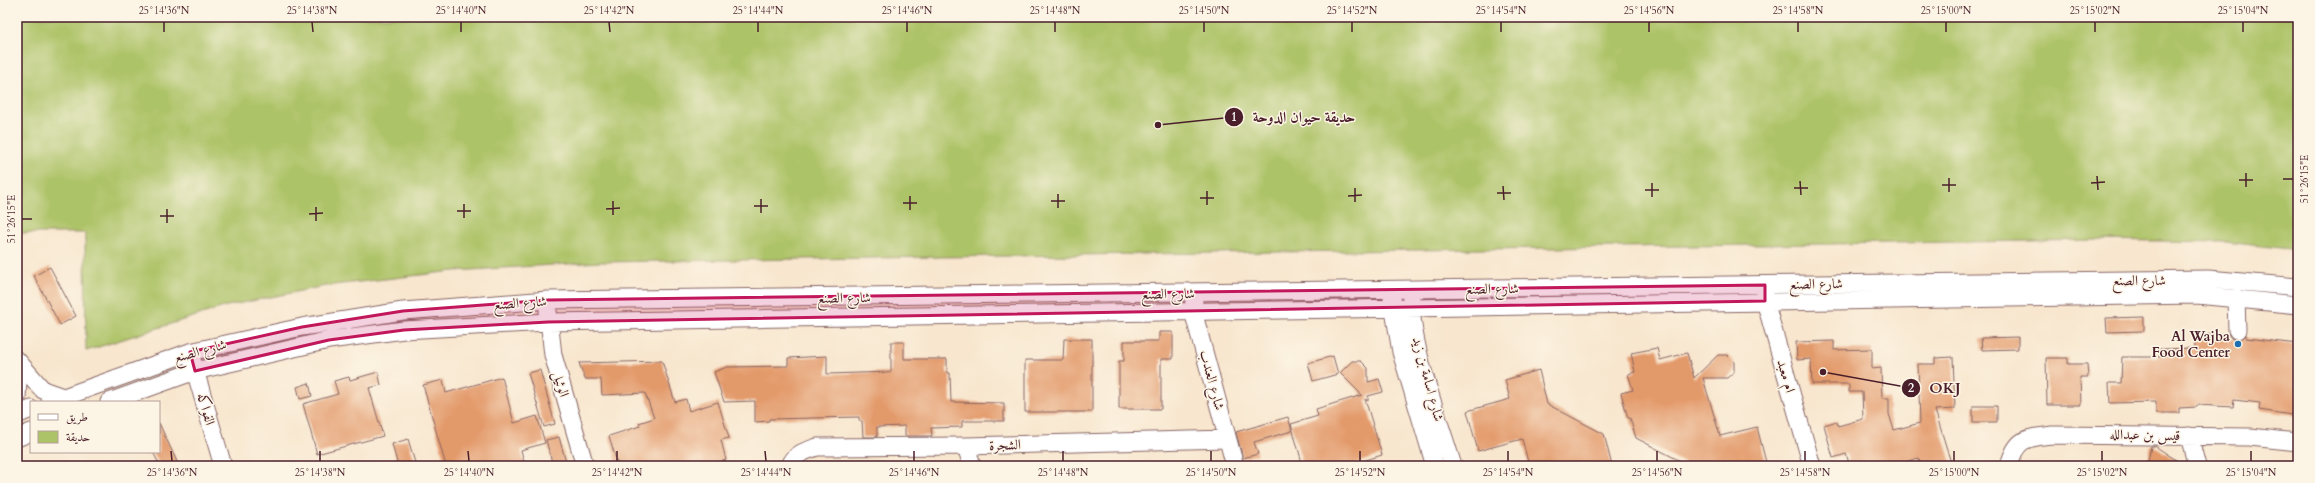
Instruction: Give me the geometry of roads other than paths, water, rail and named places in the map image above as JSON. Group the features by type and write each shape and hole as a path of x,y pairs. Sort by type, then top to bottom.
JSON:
{"street":[{"name":"شارع الصنع","path":"56,399 190,352 302,327 403,311 548,300 1197,293 2208,279 2298,287"},
{"name":"ام معبد","path":"1765,285 1765,301 1812,466"},
{"name":"شارع اسامة بن زيد","path":"1392,290 1392,308 1401,352 1435,466"},
{"name":"شارع اسامة بن زيد","path":"1412,290 1411,308 1420,355 1453,466"},
{"name":"شارع العندب","path":"1197,293 1193,311 1227,439 1236,466"},
{"name":"شارع الصنع","path":"112,401 195,371 329,340 404,330 548,322 2197,295 2298,305"},
{"path":"796,318 797,298"},
{"path":"2236,298 2237,330"},
{"name":"الوثيل","path":"548,300 548,322 553,355 585,466"},
{"name":"الفواكه","path":"190,352 223,466"},
{"path":"18,362 43,390 56,399"},
{"path":"17,398 18,362"},
{"path":"17,415 30,410"},
{"path":"17,438 30,432"},
{"name":"قيس بن عبدالله","path":"2009,466 2013,450 2026,438 2052,435 2101,434 2250,437 2298,442"},
{"path":"2189,436 2197,466"},
{"name":"الشجرة","path":"790,466 792,459 817,447 966,446 1227,439"},
{"path":"966,446 972,466"}],"place":[{"name":"حديقة حيوان الدوحة","path":"1158,125"},
{"name":"Al Wajba Food Center","path":"2238,344"},
{"name":"OKJ","path":"1823,372"}]}
